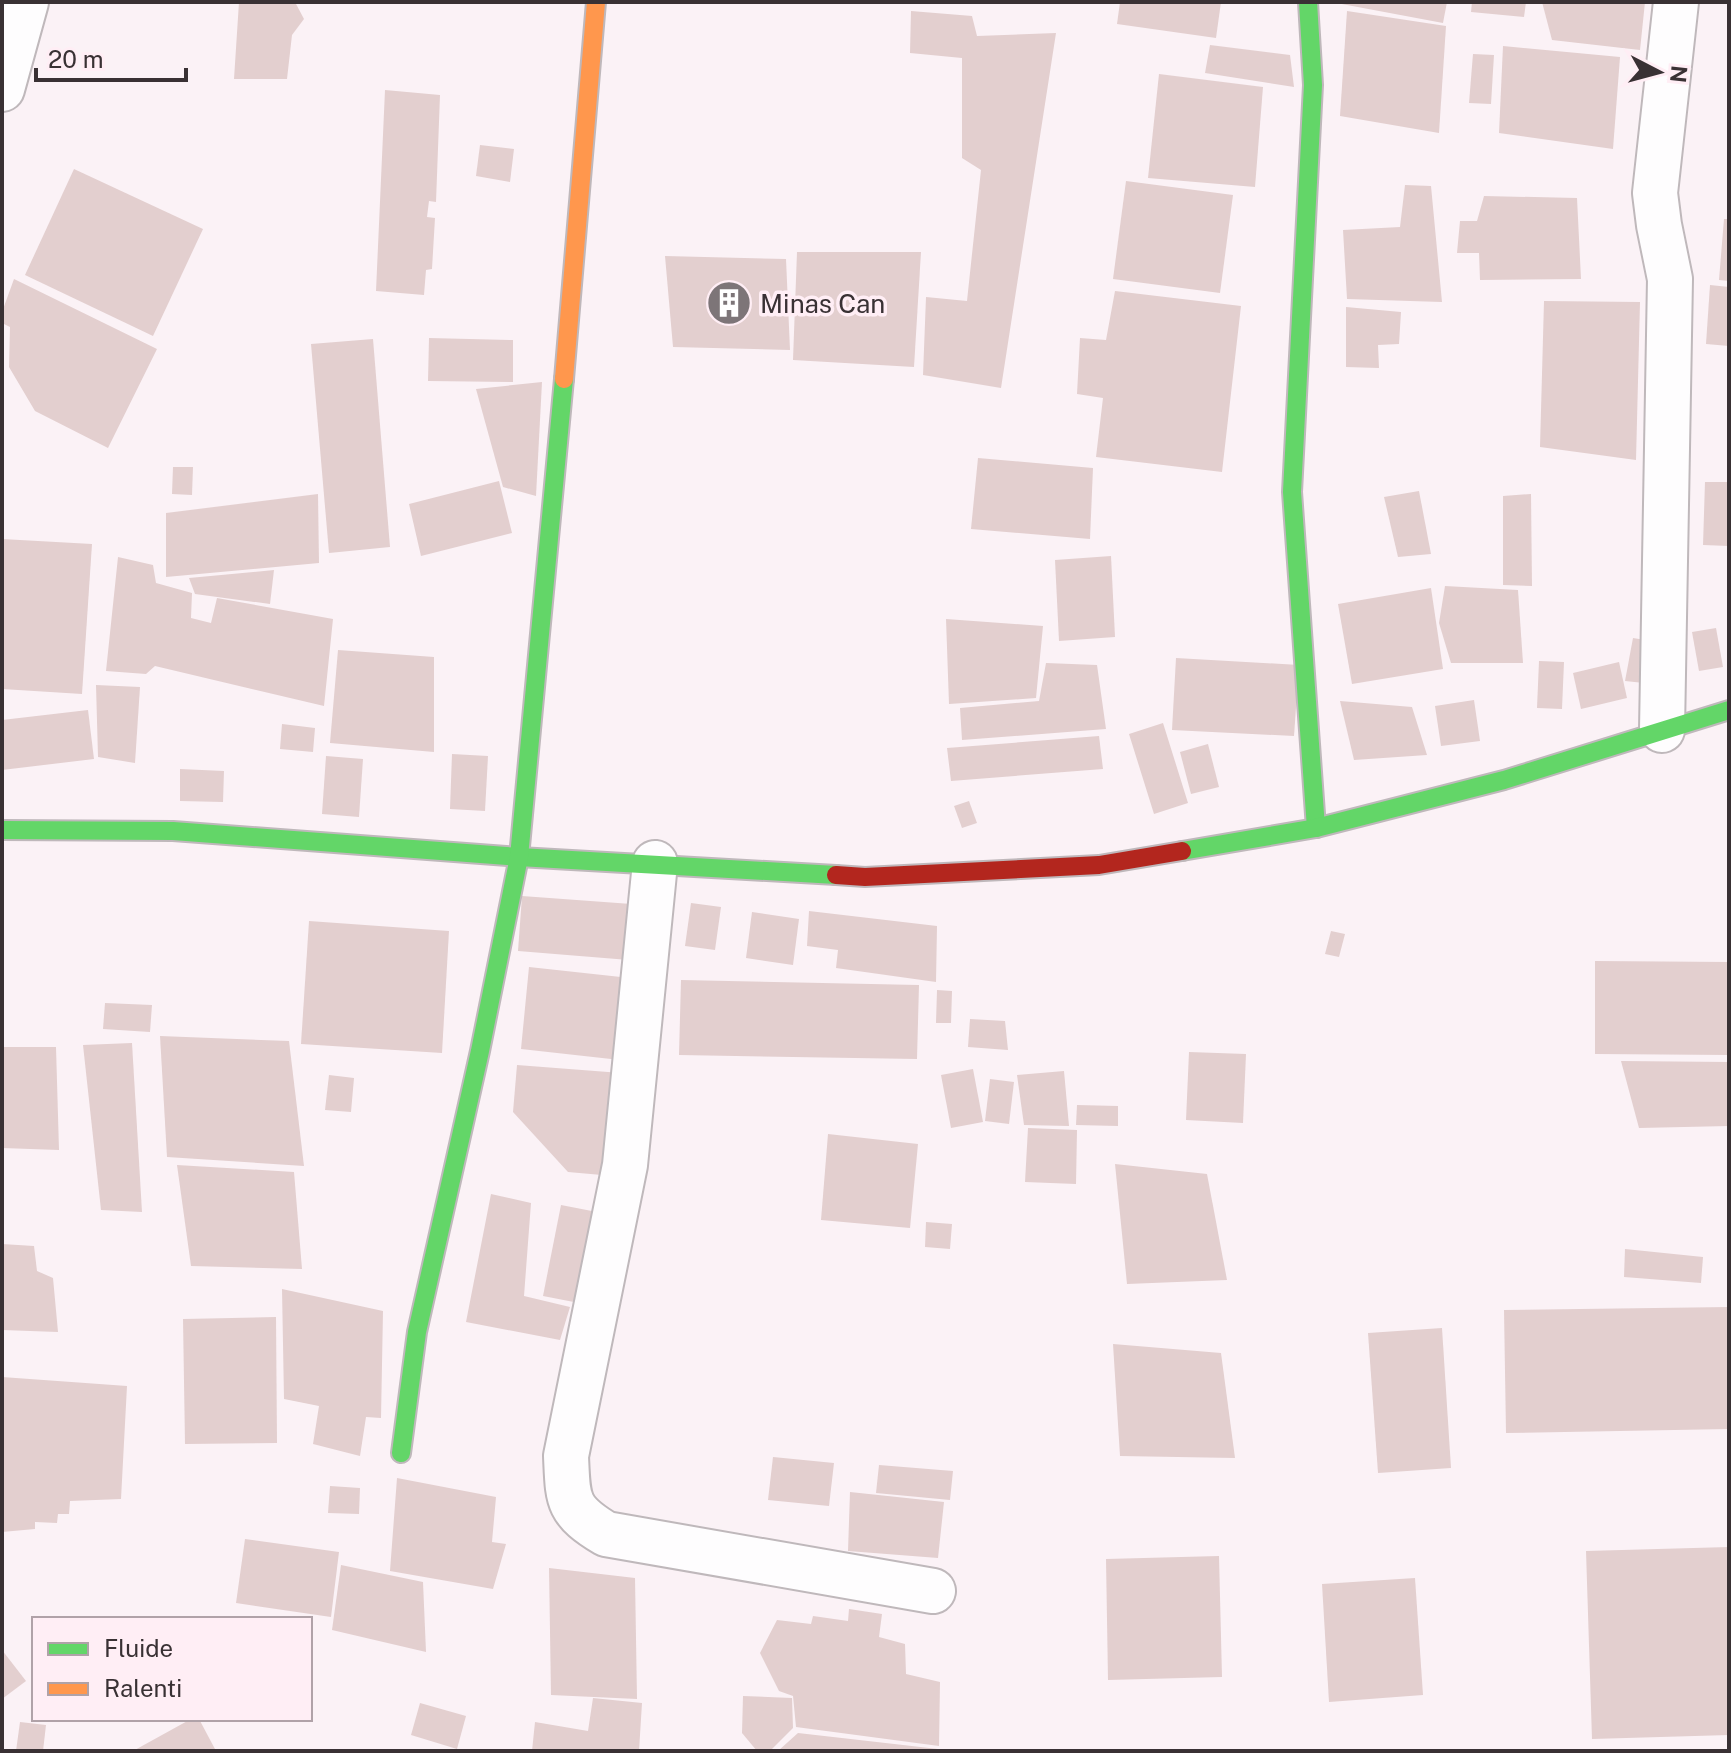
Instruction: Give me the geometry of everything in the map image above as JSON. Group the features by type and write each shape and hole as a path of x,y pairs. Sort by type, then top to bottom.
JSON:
{"street":[{"path":"2,89 26,2"},
{"path":"401,1453 417,1332 480,1051 519,857 571,311 596,2"},
{"path":"1308,2 1313,85 1292,492 1316,828"},
{"path":"1662,730 1670,279 1655,193 1676,2"},
{"path":"2,830 173,831 519,857 865,877 1099,865 1316,828 1504,780 1729,710"},
{"path":"655,863 625,1165 566,1456 567,1494 582,1519 606,1534 933,1591"}],"building":[{"path":"239,2 295,2 304,19 292,35 287,79 234,79"},
{"path":"1120,2 1221,2 1216,38 1117,24"},
{"path":"1331,2 1447,2 1443,23"},
{"path":"1472,2 1526,2 1524,17 1471,12"},
{"path":"1542,2 1645,2 1640,50 1552,40"},
{"path":"911,11 972,16 977,36 1056,33 1001,388 923,375 926,297 967,301 981,170 962,158 962,58 910,53"},
{"path":"1347,11 1446,26 1439,133 1340,116"},
{"path":"1210,45 1290,55 1294,87 1205,73"},
{"path":"1503,46 1620,57 1613,149 1499,133"},
{"path":"1473,54 1494,55 1491,104 1469,103"},
{"path":"1159,74 1263,87 1255,187 1148,178"},
{"path":"385,90 440,95 436,202 429,201 427,217 435,218 432,269 426,270 424,295 376,291"},
{"path":"480,145 514,149 510,182 476,176"},
{"path":"74,169 203,229 153,336 25,275"},
{"path":"1126,181 1233,195 1220,293 1113,279"},
{"path":"1405,185 1431,186 1442,302 1347,299 1343,230 1400,227"},
{"path":"1484,196 1577,198 1581,279 1480,280 1479,253 1457,253 1460,221 1477,221"},
{"path":"1724,219 1729,219 1729,281 1719,280"},
{"path":"797,252 921,252 914,367 793,360"},
{"name":"Minas Can","path":"665,256 786,259 790,350 673,347"},
{"path":"14,279 157,349 108,448 35,411 9,367 10,327 2,323 2,312"},
{"path":"1710,285 1729,287 1729,346 1706,344"},
{"path":"1115,291 1241,306 1222,472 1096,457 1103,398 1077,394 1080,338 1106,340"},
{"path":"1544,301 1640,302 1636,460 1540,447"},
{"path":"1346,307 1401,312 1399,344 1378,345 1379,368 1346,367"},
{"path":"429,338 513,340 513,382 428,381"},
{"path":"373,339 390,547 329,553 311,344"},
{"path":"542,382 536,496 503,487 476,389"},
{"path":"978,458 1093,468 1090,539 971,529"},
{"path":"173,467 193,467 192,495 172,494"},
{"path":"499,481 512,533 421,556 409,504"},
{"path":"1705,482 1729,482 1729,546 1703,545"},
{"path":"1419,491 1431,554 1398,557 1384,497"},
{"path":"318,494 319,563 166,577 166,513"},
{"path":"1531,494 1532,586 1503,585 1503,496"},
{"path":"2,539 92,544 82,694 2,689"},
{"path":"1111,556 1115,637 1059,641 1055,560"},
{"path":"118,557 153,565 156,583 192,593 191,618 211,623 217,598 333,619 324,706 155,666 146,674 106,671"},
{"path":"274,570 270,604 195,594 189,578"},
{"path":"1445,586 1518,590 1523,663 1451,663 1439,623"},
{"path":"1431,588 1443,669 1352,684 1338,604"},
{"path":"946,619 1043,626 1036,698 949,704"},
{"path":"1716,628 1723,667 1699,671 1692,632"},
{"path":"1633,638 1651,641 1644,683 1625,681"},
{"path":"338,650 434,657 434,752 330,743"},
{"path":"1176,658 1299,665 1294,736 1172,730"},
{"path":"1539,661 1564,662 1562,709 1537,708"},
{"path":"1619,662 1627,698 1581,709 1573,673"},
{"path":"1046,663 1097,665 1106,729 962,740 960,708 1039,701"},
{"path":"96,685 140,687 135,763 98,757"},
{"path":"1474,700 1480,741 1441,746 1435,706"},
{"path":"1340,701 1412,707 1427,755 1354,760"},
{"path":"88,710 94,759 2,770 2,720"},
{"path":"1163,723 1188,803 1154,814 1129,734"},
{"path":"282,724 315,728 313,752 280,749"},
{"path":"1099,736 1103,769 951,781 947,748"},
{"path":"1208,744 1219,787 1191,794 1180,752"},
{"path":"452,754 488,756 485,811 450,809"},
{"path":"326,756 363,759 359,817 322,814"},
{"path":"180,769 224,771 223,802 180,801"},
{"path":"969,801 977,823 962,828 954,806"},
{"path":"522,896 645,905 641,961 518,951"},
{"path":"691,903 721,907 715,950 685,946"},
{"path":"809,911 937,926 936,982 836,968 838,950 807,946"},
{"path":"752,912 799,919 793,965 746,958"},
{"path":"309,921 449,931 442,1053 301,1044"},
{"path":"1331,931 1345,934 1339,957 1325,954"},
{"path":"1595,961 1729,962 1729,1055 1595,1054"},
{"path":"529,967 630,978 620,1060 521,1049"},
{"path":"681,980 919,985 917,1059 679,1055"},
{"path":"937,990 952,991 951,1023 936,1023"},
{"path":"105,1003 152,1005 150,1032 103,1029"},
{"path":"970,1019 1005,1021 1008,1050 968,1047"},
{"path":"160,1036 289,1041 304,1166 167,1157"},
{"path":"132,1043 142,1212 101,1210 83,1045"},
{"path":"2,1047 56,1047 59,1150 2,1148"},
{"path":"1189,1052 1246,1054 1243,1123 1186,1120"},
{"path":"1621,1061 1729,1062 1729,1126 1639,1128"},
{"path":"517,1065 621,1073 613,1176 568,1172 513,1112"},
{"path":"973,1069 983,1122 951,1128 941,1075"},
{"path":"1064,1071 1069,1126 1024,1125 1017,1075"},
{"path":"329,1075 354,1078 351,1112 325,1110"},
{"path":"990,1079 1014,1082 1009,1124 985,1121"},
{"path":"1077,1105 1118,1106 1118,1126 1076,1125"},
{"path":"1028,1128 1077,1130 1076,1184 1025,1182"},
{"path":"828,1134 918,1144 910,1228 821,1220"},
{"path":"1115,1164 1207,1174 1227,1280 1127,1284"},
{"path":"177,1165 294,1172 302,1269 191,1266"},
{"path":"491,1194 531,1203 524,1296 570,1307 560,1340 466,1322"},
{"path":"561,1205 597,1212 579,1303 543,1296"},
{"path":"926,1222 952,1224 950,1249 925,1247"},
{"path":"2,1244 34,1246 37,1271 53,1278 58,1332 2,1330"},
{"path":"1625,1249 1703,1257 1701,1283 1624,1277"},
{"path":"282,1289 383,1311 381,1418 366,1417 360,1456 313,1444 319,1406 284,1399"},
{"path":"1729,1307 1729,1429 1506,1433 1504,1310"},
{"path":"276,1317 277,1443 185,1444 183,1319"},
{"path":"1442,1328 1451,1468 1378,1473 1368,1333"},
{"path":"1113,1344 1221,1353 1235,1458 1120,1456"},
{"path":"2,1377 127,1386 121,1499 70,1501 69,1514 58,1514 57,1523 35,1522 35,1529 2,1532"},
{"path":"773,1457 834,1463 829,1506 768,1500"},
{"path":"879,1465 953,1471 950,1500 876,1493"},
{"path":"397,1478 496,1497 492,1542 506,1544 493,1589 390,1571"},
{"path":"330,1486 360,1488 359,1514 328,1513"},
{"path":"850,1492 944,1502 938,1558 848,1551"},
{"path":"245,1539 339,1552 331,1617 236,1603"},
{"path":"1729,1547 1729,1735 1592,1739 1586,1551"},
{"path":"1219,1556 1222,1677 1108,1680 1106,1559"},
{"path":"341,1565 423,1582 426,1652 332,1630"},
{"path":"549,1568 635,1578 637,1699 551,1695"},
{"path":"1415,1578 1423,1695 1329,1702 1322,1584"},
{"path":"849,1609 882,1614 879,1637 905,1644 906,1674 940,1682 939,1746 796,1727 793,1696 779,1691 760,1653 777,1620 811,1624 813,1616 848,1621"},
{"path":"2,1650 26,1681 2,1699"},
{"path":"743,1696 792,1698 793,1728 770,1751 757,1751 742,1733"},
{"path":"593,1698 642,1703 639,1751 532,1751 535,1722 588,1731"},
{"path":"420,1703 466,1716 457,1749 411,1735"},
{"path":"187,1721 200,1721 216,1751 133,1751"},
{"path":"20,1722 46,1725 43,1751 16,1751"},
{"path":"798,1733 938,1749 938,1751 778,1751"}],"traffic: fast":[{"path":"1308,2 1313,85 1292,492 1316,828"},
{"path":"401,1453 417,1332 480,1051 519,857 564,379"},
{"path":"1182,851 1316,828 1504,780 1729,710"},
{"path":"2,830 173,831 519,857 836,875"}],"traffic: slow":[{"path":"564,379 596,2"}],"traffic: jam":[{"path":"836,875 865,877 1099,865 1182,851"}],"place":[{"name":"Minas Can","path":"729,303"}]}
